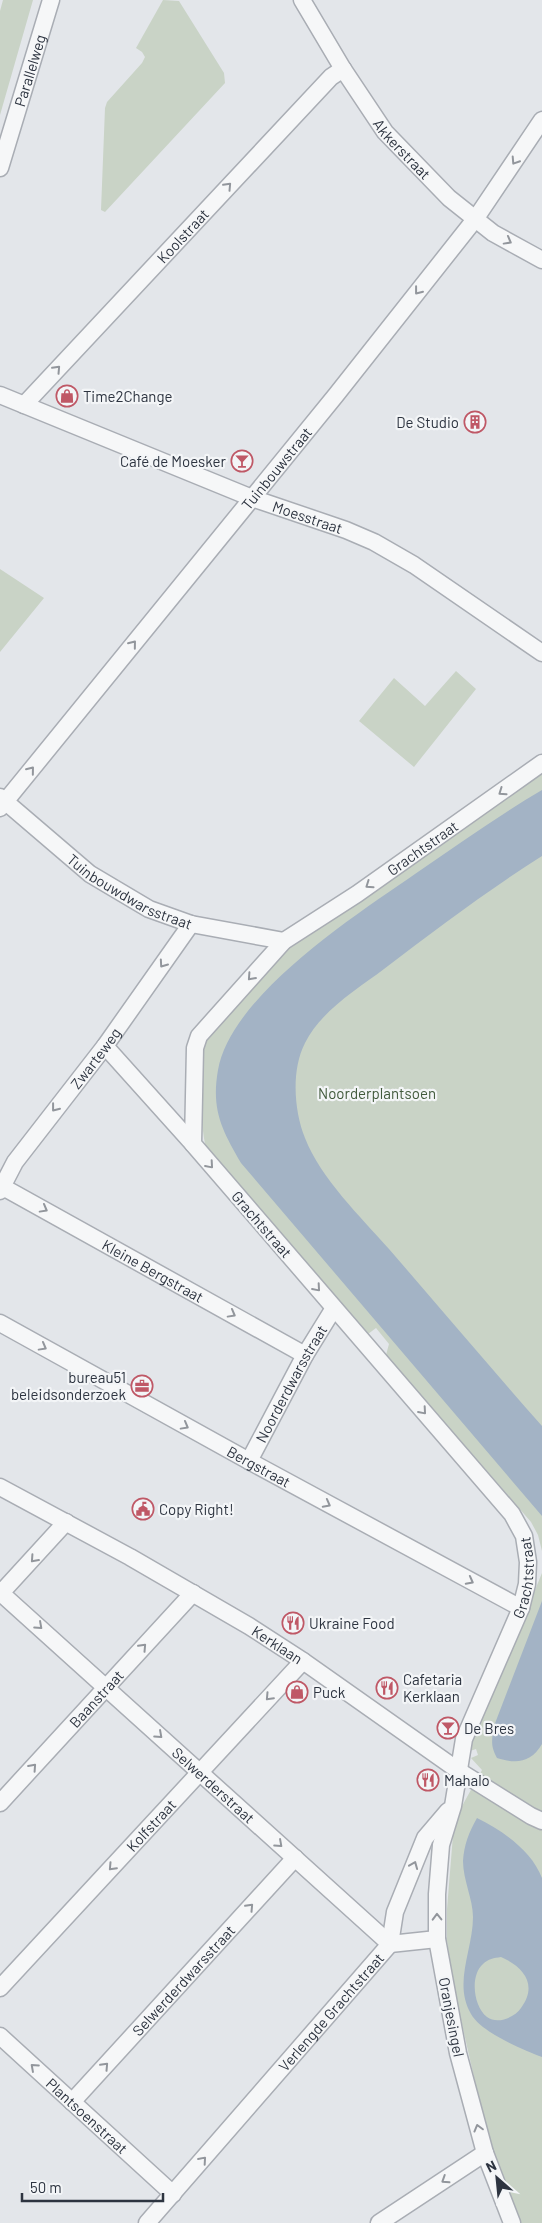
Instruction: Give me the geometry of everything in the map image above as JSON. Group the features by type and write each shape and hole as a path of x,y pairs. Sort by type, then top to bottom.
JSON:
{"street":[{"name":"Parallelweg","path":"0,168 51,0"},
{"name":"Akkerstraat","path":"302,0 343,69 385,132 437,187 493,232 542,260"},
{"name":"Koolstraat","path":"24,405 331,77 343,69"},
{"name":"Tuinbouwstraat","path":"2,802 252,498 476,218 542,120"},
{"name":"Moesstraat","path":"0,395 252,498 346,530 389,550 542,653"},
{"name":"Grachtstraat","path":"459,1771 464,1739 520,1608 527,1584 528,1562 524,1536 512,1514 193,1144 195,1048 199,1036 284,941 357,894 542,764"},
{"name":"Tuinbouwdwarsstraat","path":"2,802 90,874 150,909 191,924 284,941"},
{"name":"Zwarteweg","path":"1,1188 15,1162 38,1130 105,1046 191,924"},
{"path":"105,1046 193,1144"},
{"name":"Kleine Bergstraat","path":"1,1188 305,1356"},
{"name":"Noorderdwarsstraat","path":"249,1461 305,1356 334,1308"},
{"name":"Bergstraat","path":"0,1323 520,1608"},
{"name":"Kerklaan","path":"0,1487 193,1593 302,1661 459,1771 530,1816 542,1821"},
{"path":"1,1594 66,1522"},
{"name":"Baanstraat","path":"0,1803 193,1593"},
{"name":"Selwerderstraat","path":"1,1594 390,1944"},
{"name":"Kolfstraat","path":"0,1988 302,1661"},
{"path":"453,1806 459,1771"},
{"name":"Oranjesingel","path":"453,1806 441,1845 436,1894 437,1939 458,2053 485,2153 512,2223"},
{"name":"Verlengde Grachtstraat","path":"147,2223 390,1944 395,1912 425,1838 453,1806"},
{"name":"Selwerderdwarsstraat","path":"72,2102 295,1858"},
{"path":"390,1944 437,1939"},
{"name":"Plantsoenstraat","path":"0,2036 173,2194"},
{"path":"379,2223 485,2153"}],"green space":[{"path":"3,0 33,0 0,115 0,11"},
{"path":"163,0 179,1 224,73 225,83 105,212 101,210 105,108 107,102 142,63 145,57 136,48"},
{"path":"0,569 44,598 0,652"},
{"path":"456,671 476,689 414,767 359,721 394,678 425,706"},
{"name":"Noorderplantsoen","path":"542,771 542,1551 538,1535 531,1522 386,1355 389,1344 376,1328 368,1334 207,1150 203,1128 201,1078 203,1049 206,1040 279,954"},
{"path":"542,1573 542,2223 521,2223 494,2152 476,2086 454,1989 447,1941 447,1909 453,1835 457,1815 482,1770 471,1758 478,1755 476,1749 470,1751 471,1745"}],"water":[{"path":"542,790 542,856 501,883 351,993 320,1021 305,1043 301,1054 296,1078 296,1103 305,1138 331,1183 542,1426 542,1516 241,1163 228,1140 220,1119 217,1108 216,1084 218,1070 228,1042 246,1014 270,986 299,959 361,911"},
{"path":"542,1601 542,1744 528,1758 517,1761 504,1760 497,1758 492,1746 494,1726"},
{"path":"477,1818 506,1835 524,1850 542,1878 542,2057 503,2040 484,2028 471,2014 466,2002 464,1978 473,1917 463,1861 469,1834","holes":["501,1957 522,1971 526,1978 528,1984 526,2000 521,2008 511,2017 501,2020 491,2019 482,2012 476,1998 476,1975 483,1964 489,1960"]}],"place":[{"name":"Time2Change","path":"67,396"},
{"name":"De Studio","path":"475,422"},
{"name":"Café de Moesker","path":"242,461"},
{"name":"bureau51 beleidsonderzoek","path":"142,1386"},
{"name":"Copy Right!","path":"143,1509"},
{"name":"Ukraine Food","path":"293,1623"},
{"name":"Cafetaria Kerklaan","path":"387,1688"},
{"name":"Puck","path":"297,1692"},
{"name":"De Bres","path":"448,1728"},
{"name":"Mah̄alo","path":"428,1780"}]}
